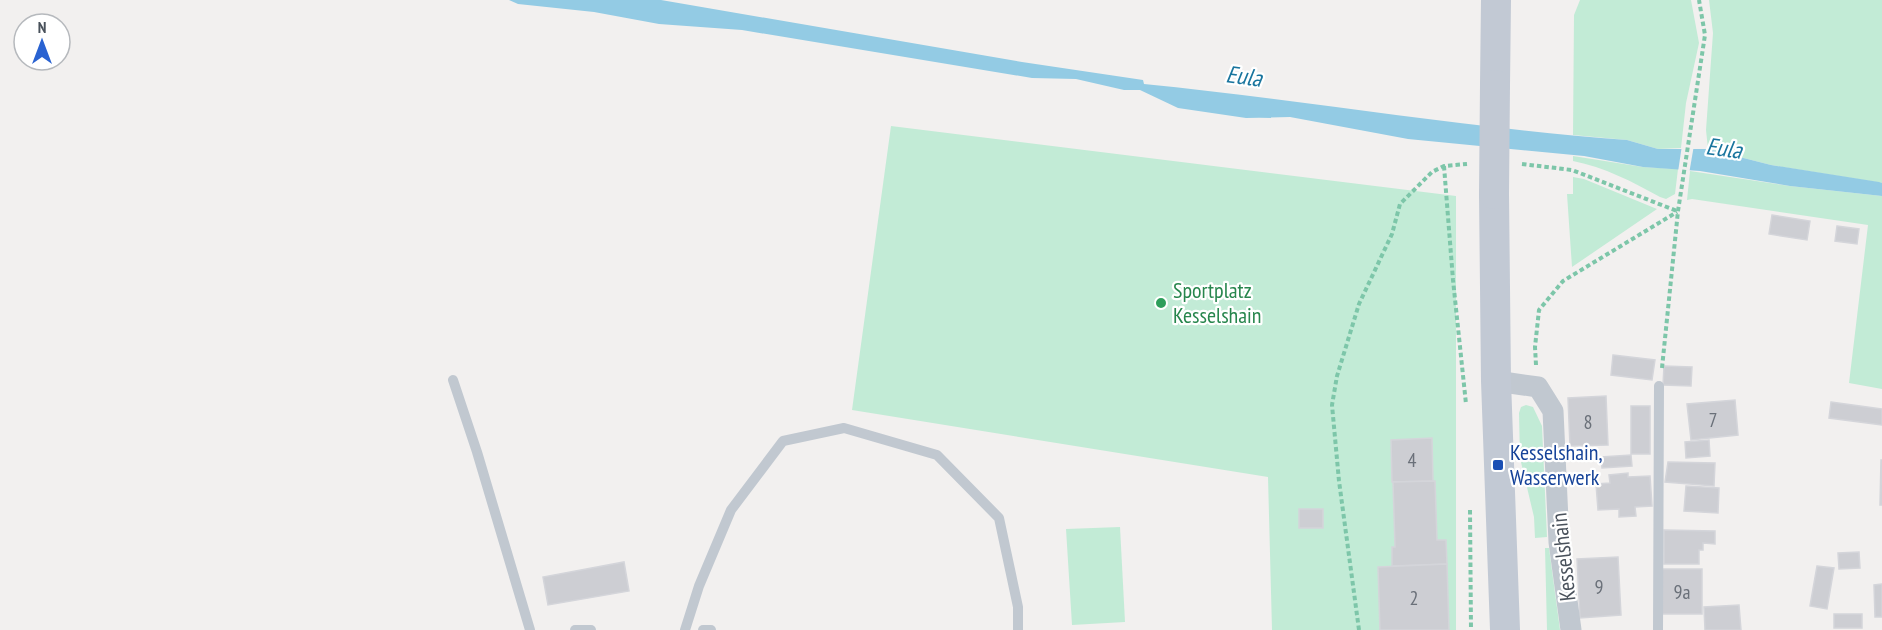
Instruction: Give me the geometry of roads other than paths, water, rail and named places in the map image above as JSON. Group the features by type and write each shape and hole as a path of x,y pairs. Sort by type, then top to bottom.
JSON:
{"main road":[{"path":"1496,0 1494,194 1496,381 1505,630"}],"street":[{"name":"Kesselshain","path":"1496,381 1538,387 1554,411 1559,542 1571,630"}],"lane":[{"path":"453,380 530,630"},
{"path":"1658,630 1659,386"},
{"path":"685,630 699,586 731,510 783,441 844,428 937,455 999,518 1018,607 1018,630"},
{"path":"575,630 591,630"},
{"path":"703,630 711,630"}],"water":[{"path":"509,0 661,0 1022,62 1143,80 1144,84 1506,128 1627,140 1658,149 1708,149 1771,165 1879,182 1882,183 1882,196 1790,186 1700,171 1643,167 1584,156 1408,139 1290,117 1246,118 1178,108 1140,90 1124,90 1076,79 1032,78 742,30 659,24 594,12 518,4"}],"place":[{"name":"Sportplatz Kesselshain","path":"1161,303"},
{"name":"Kesselshain, Wasserwerk","path":"1498,465"}],"water label":[{"name":"Eula","path":"1244,76"},
{"name":"Eula","path":"1724,148"}]}
